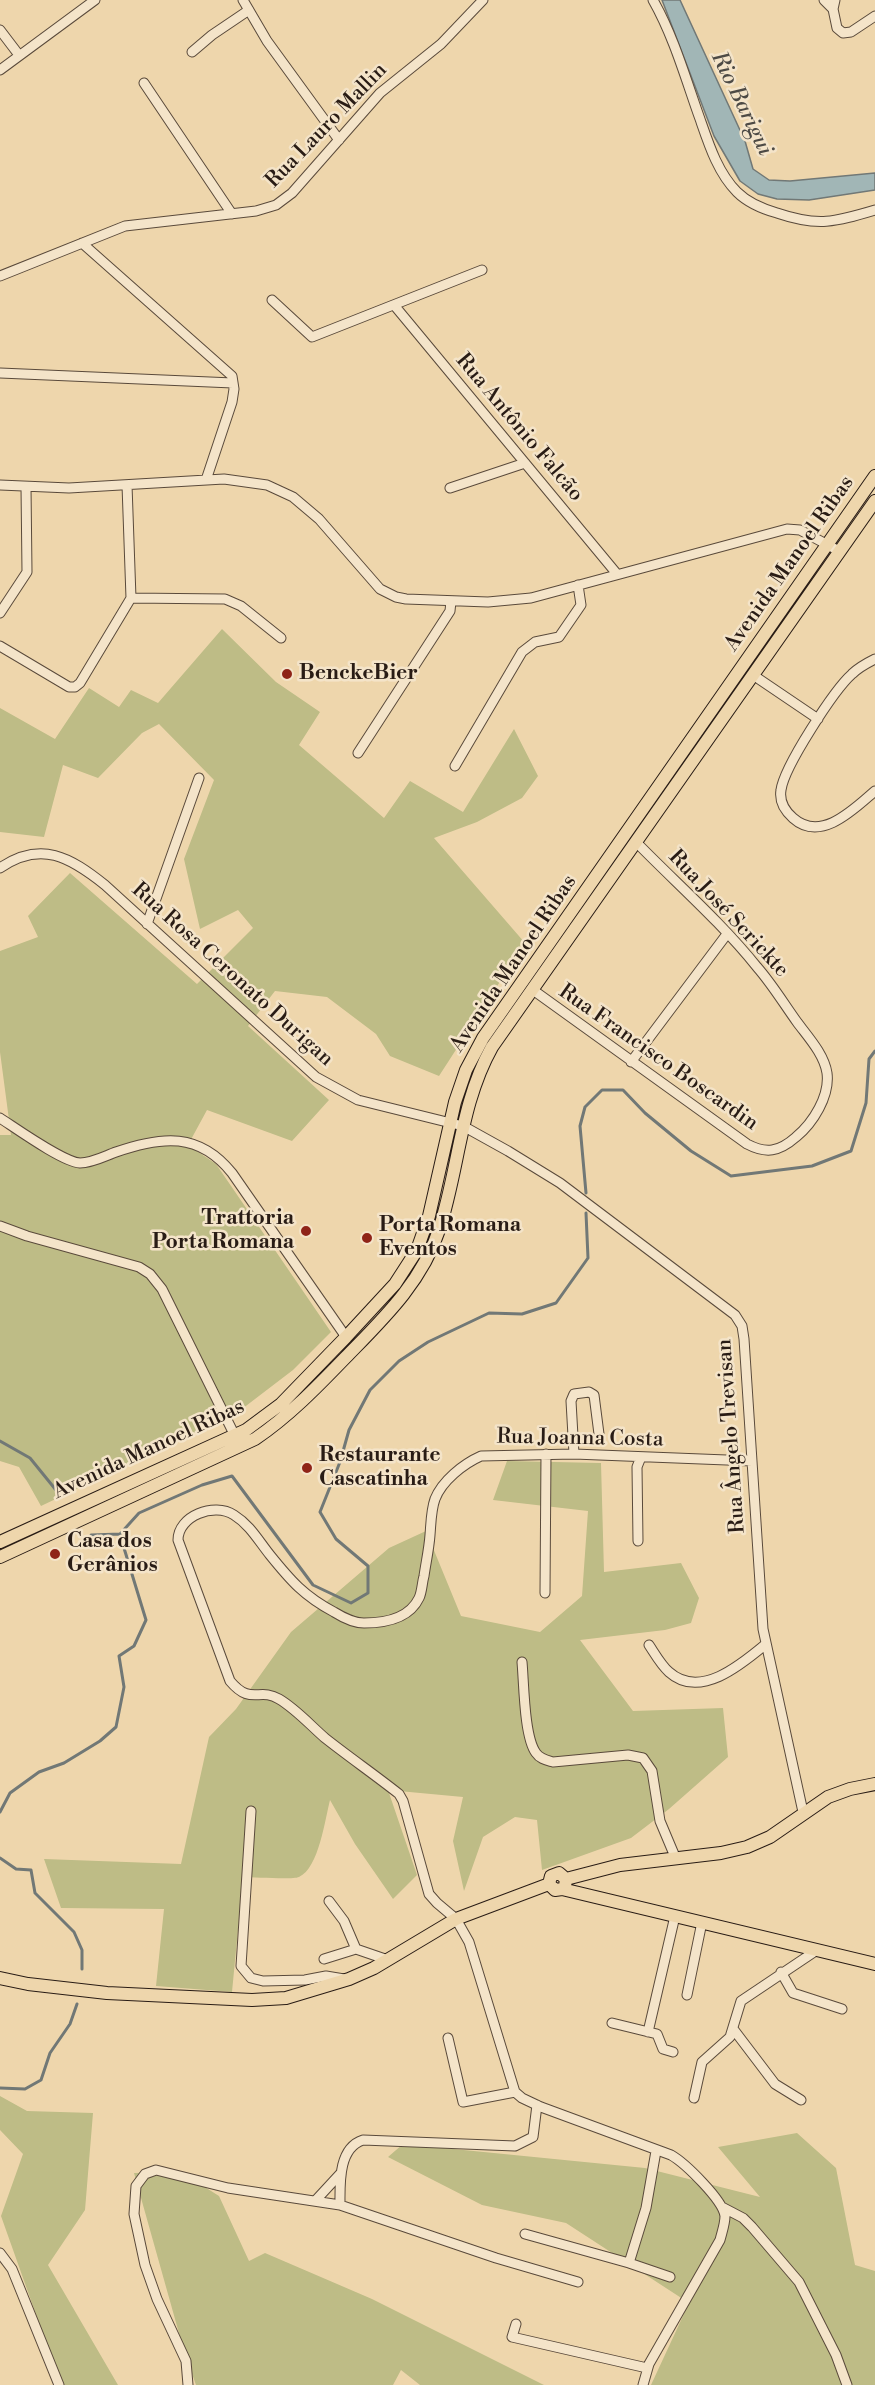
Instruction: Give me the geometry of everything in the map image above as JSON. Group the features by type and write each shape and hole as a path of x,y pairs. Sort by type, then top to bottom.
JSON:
{"main road":[{"name":"Avenida Manoel Ribas","path":"0,1542 51,1517 240,1441 281,1404 395,1284 417,1250 429,1216 460,1087 474,1055 511,998 875,476"},
{"name":"Avenida Manoel Ribas","path":"0,1557 280,1421 393,1307 422,1269 439,1230 463,1126 478,1076 502,1033 875,501"},
{"path":"753,675 750,671 751,662 763,636"},
{"path":"721,721 735,689 732,681"},
{"path":"636,842 633,834 638,816"},
{"path":"620,842 623,849 622,862"},
{"path":"532,990 531,975 542,954"},
{"path":"502,1033 515,1005 511,998"},
{"path":"336,1367 348,1345 346,1337"},
{"path":"49,1533 48,1524 51,1517"},
{"path":"31,1527 36,1533 34,1540"},
{"path":"0,1978 28,1984 107,1993 252,2000 286,1998 349,1979 388,1960 456,1919 549,1884 555,1890 564,1884 620,1865 747,1847 770,1837 803,1812 839,1792 875,1784"},
{"path":"564,1884 675,1916 875,1964"}],"street":[{"path":"0,70 94,0"},
{"path":"243,0 267,41 339,140"},
{"name":"Rua Lauro Mallin","path":"0,276 133,225 266,209 284,200 387,86 441,44 483,0"},
{"path":"653,0 669,35 717,162 739,194 758,206 804,222 839,220 875,210"},
{"path":"830,3 837,28 843,33 851,32 875,16"},
{"path":"192,52 212,35 249,10"},
{"path":"0,30 19,55"},
{"path":"144,83 231,214"},
{"path":"82,243 227,371 233,383 232,402 206,480"},
{"path":"272,300 312,338 483,270"},
{"name":"Rua Antônio Falcão","path":"394,305 617,574"},
{"path":"0,373 233,383"},
{"path":"450,488 525,463"},
{"path":"0,485 69,488 206,480 255,482 282,490 293,497 319,519 380,589 406,599 518,600 787,529 800,530 828,543 839,551"},
{"path":"0,646 69,687 75,687 80,683 131,598 127,485"},
{"path":"0,614 27,572 26,487"},
{"path":"455,766 522,652 535,642 559,637 578,612 581,605 578,585"},
{"path":"131,598 225,599 241,606 281,638"},
{"path":"358,753 450,611 451,601"},
{"path":"875,659 852,674 818,719 784,780 780,792 782,804 788,814 800,824 809,828 819,828 845,815 875,791"},
{"path":"753,675 818,719"},
{"path":"147,924 199,778"},
{"name":"Rua José Scrickte","path":"636,842 756,965 817,1049 827,1072 827,1083 821,1104 807,1126 790,1142 765,1152"},
{"name":"Rua Rosa Ceronato Durigan","path":"0,868 21,856 49,853 63,857 91,873 316,1077 358,1100 463,1126"},
{"path":"632,1062 727,934"},
{"name":"Rua Francisco Boscardin","path":"532,990 738,1139 765,1152"},
{"path":"0,1118 64,1158 81,1163 148,1142 168,1140 193,1143 214,1154 232,1173 346,1337"},
{"name":"Rua Ângelo Trevisan","path":"463,1126 529,1164 573,1193 725,1306 738,1319 744,1339 761,1611 766,1644 803,1812"},
{"path":"0,1226 27,1236 126,1263 150,1274 162,1289 240,1441"},
{"path":"574,1454 571,1401 573,1394 588,1392 594,1395 600,1434"},
{"path":"545,1593 546,1454"},
{"name":"Rua Joanna Costa","path":"456,1919 436,1904 429,1894 403,1801 399,1794 281,1700 267,1695 247,1696 230,1682 177,1540 182,1524 212,1510 231,1513 248,1525 298,1589 311,1600 339,1616 362,1623 397,1619 410,1611 419,1598 435,1499 442,1486 469,1461 481,1456 574,1454 752,1461"},
{"path":"638,1540 637,1467 641,1457"},
{"path":"649,1646 670,1673 680,1679 696,1682 718,1678 766,1644"},
{"path":"522,1662 529,1733 537,1754 544,1760 553,1762 628,1755 643,1758 652,1771 660,1821 676,1858"},
{"path":"251,1811 241,1966 251,1978 263,1981 305,1980 326,1976 349,1979"},
{"path":"328,1901 344,1920 356,1949"},
{"path":"648,2032 675,1916"},
{"path":"456,1919 469,1942 515,2092 537,2105 682,2162 722,2207 743,2218 752,2227 799,2282 836,2355 847,2385"},
{"path":"687,1995 702,1922"},
{"path":"324,1959 356,1949 388,1960"},
{"path":"694,2098 702,2062 726,2041 734,2030 741,2001 817,1950"},
{"path":"781,1972 793,1993 842,2009"},
{"path":"612,2023 657,2034 663,2049 673,2052"},
{"path":"734,2030 775,2084 801,2100"},
{"path":"448,2038 463,2102 515,2092"},
{"path":"340,2205 340,2174 347,2154 355,2143 363,2140 514,2146 533,2137 537,2105"},
{"path":"629,2263 646,2208 656,2151"},
{"path":"189,2385 186,2361 157,2299 145,2265 134,2214 136,2186 145,2174 156,2170 228,2188 340,2205 578,2283"},
{"path":"316,2200 340,2174"},
{"path":"643,2385 648,2368 720,2240 725,2217 722,2207"},
{"path":"525,2234 670,2277"},
{"path":"0,2253 12,2269 59,2385"},
{"path":"516,2324 512,2337 648,2368"}],"shaded area":[{"path":"662,0 680,0 745,141 753,169 769,180 790,181 875,173 875,190 809,200 777,199 758,194 740,181 714,136"},
{"path":"222,629 276,682 320,712 299,745 384,818 410,781 463,812 514,729 538,776 522,798 477,822 434,838 525,943 439,1076 390,1056 376,1034 327,997 275,991 248,1026 329,1100 292,1141 207,1110 188,1145 216,1164 331,1332 293,1370 238,1412 41,1506 19,1467 0,1461 0,1135 11,1135 0,1052 0,951 38,937 28,916 70,873 197,984 253,928 238,910 200,929 184,859 214,780 159,724 142,733 98,778 63,765 44,837 0,832 0,708 55,739 89,688 119,707 131,690 158,703"},
{"path":"507,1461 601,1463 604,1572 681,1563 699,1598 691,1623 665,1630 580,1640 633,1711 723,1708 728,1757 669,1809 631,1838 542,1870 537,1820 515,1817 483,1837 464,1891 453,1841 463,1797 388,1790 417,1875 393,1899 355,1844 330,1800 316,1854 306,1872 295,1878 243,1877 232,1992 156,1986 164,1909 61,1908 44,1859 181,1864 209,1737 236,1709 291,1632 389,1548 426,1531 461,1616 540,1632 582,1596 588,1511 493,1500"},
{"path":"0,2096 27,2111 93,2113 85,2210 48,2265 118,2385 61,2385 1,2216 23,2154 0,2130"},
{"path":"797,2133 836,2168 855,2265 875,2271 875,2385 651,2385 689,2303 566,2223 482,2205 388,2157 403,2144 645,2168 760,2197 718,2147"},
{"path":"181,2172 219,2196 249,2261 265,2253 372,2299 544,2385 420,2385 401,2370 393,2385 196,2385 184,2351 134,2173"}],"waterway":[{"path":"586,1193 580,1126 585,1107 602,1090 623,1090 645,1113 691,1151 731,1176 812,1166 851,1151 866,1103 869,1059 875,1051"},
{"path":"91,1535 120,1534 139,1513 202,1485 232,1476 313,1585 351,1603 368,1593 368,1566 336,1539 320,1512 340,1462 349,1430 370,1390 399,1361 428,1342 489,1313 522,1314 556,1303 588,1258 586,1213"},
{"path":"0,1441 30,1458 60,1495"},
{"path":"0,1812 10,1793 39,1772 64,1763 100,1741 116,1727 124,1687 119,1656 134,1646 146,1620 120,1535"},
{"path":"0,1858 16,1869 31,1870 35,1893 74,1932 82,1950 82,1969"},
{"path":"0,2088 25,2089 41,2080 50,2053 70,2024 77,2004"}],"place":[{"name":"BenckeBier","path":"287,674"},
{"name":"Trattoria Porta Romana","path":"306,1231"},
{"name":"Porta Romana Eventos","path":"367,1238"},
{"name":"Restaurante Cascatinha","path":"307,1468"},
{"name":"Casa dos Gerânios","path":"55,1554"}],"water label":[{"name":"Rio Barigui","path":"741,104"}]}
